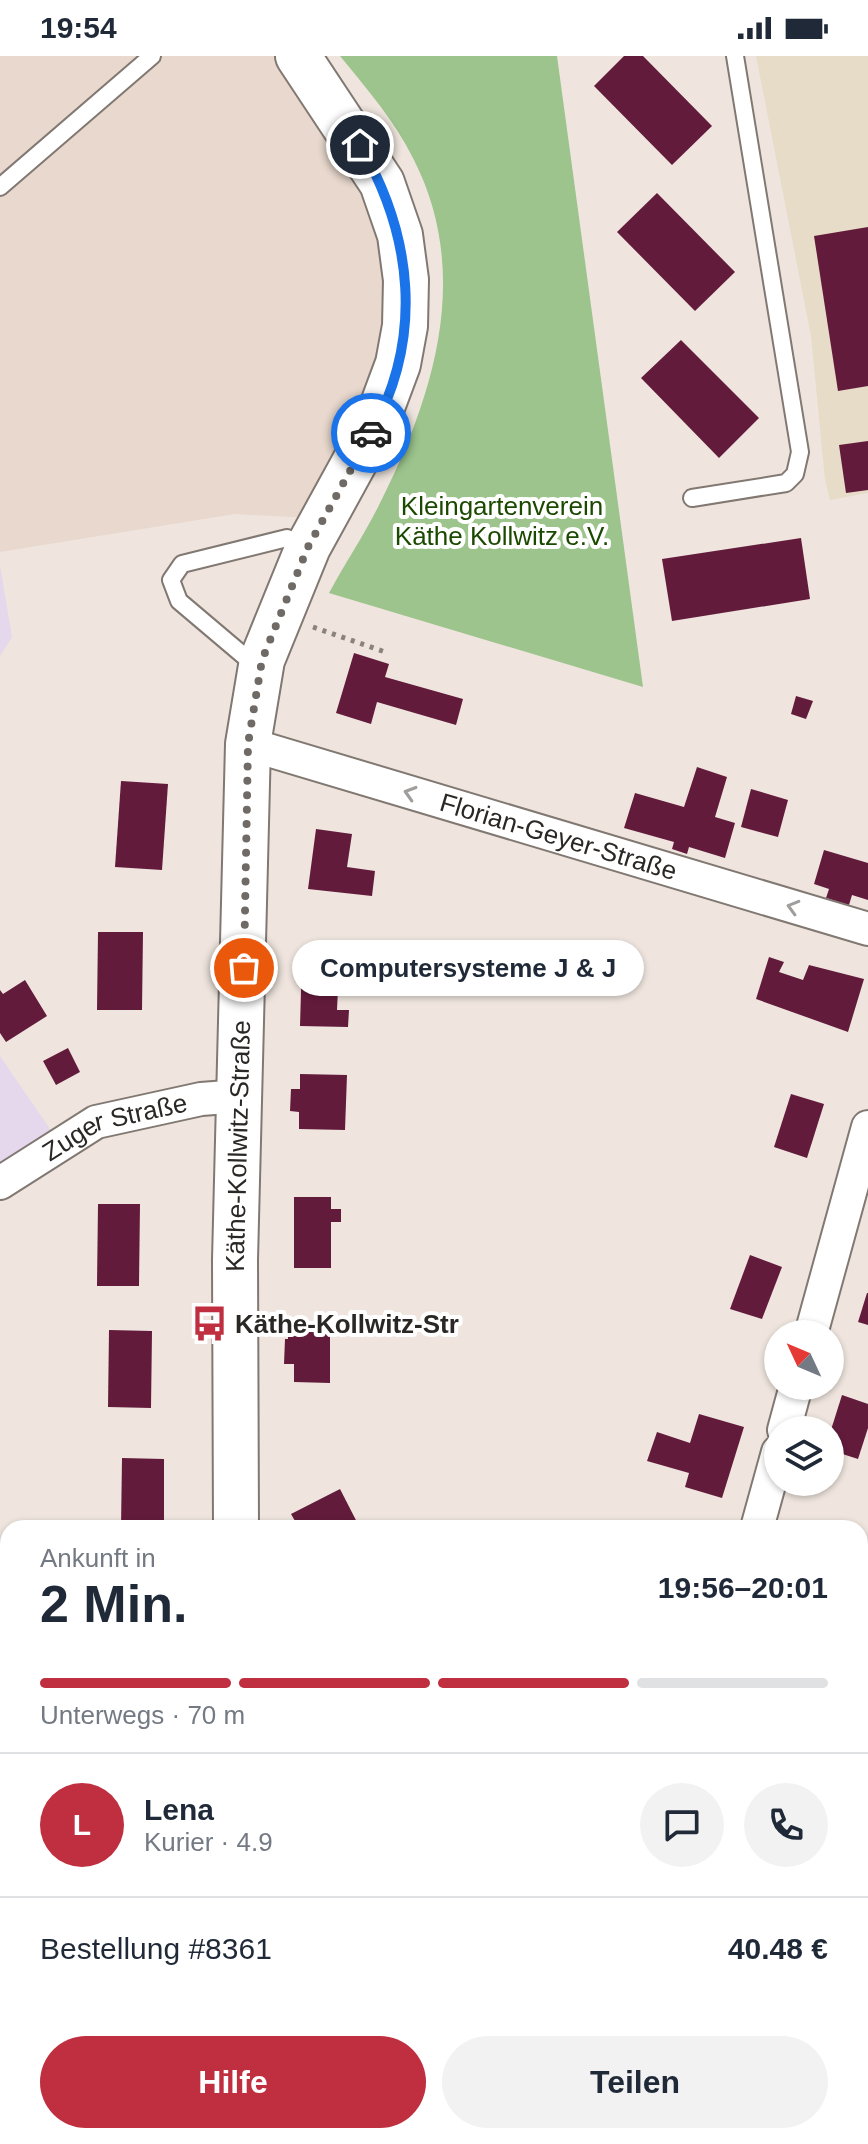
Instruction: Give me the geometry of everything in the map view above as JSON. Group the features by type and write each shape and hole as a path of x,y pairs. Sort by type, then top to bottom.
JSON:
{"street":[{"name":"Käthe-Kollwitz-Straße","path":"236,1520 235,1292 248,744 262,660 308,547 376,423 398,364 405,326 406,280 400,235 382,183 298,56"},
{"name":"Florian-Geyer-Straße","path":"248,744 868,929"},
{"name":"Zuger Straße","path":"0,1183 96,1122 201,1099 241,1096"},
{"path":"815,1320 868,1127"},
{"path":"759,1520 766,1496"}],"lane":[{"path":"0,187 152,56"},
{"path":"692,498 786,483 795,474 800,452 735,56"},
{"path":"262,660 244,656 179,601 171,580 182,564 287,538 308,547"}],"path":[{"path":"321,630 388,653"}],"shaded area":[{"path":"0,56 280,56 355,164 394,279 381,361 309,518 235,514 0,552"},
{"path":"756,56 868,56 868,493 830,500 825,480 811,336"},
{"path":"0,565 12,637 0,656"},
{"path":"0,1056 54,1135 0,1170"}],"green space":[{"name":"Kleingartenverein Käthe Kollwitz e.V.","path":"340,56 557,56 643,687 329,593 380,503 416,420 430,377 439,334 443,291 441,247 431,203 414,160 389,119"}],"building":[{"path":"624,56 643,56 712,126 672,165 594,86"},
{"path":"657,193 735,272 695,311 617,232"},
{"path":"868,227 868,386 838,391 814,236"},
{"path":"681,340 759,418 719,458 641,378"},
{"path":"868,441 868,490 846,493 839,445"},
{"path":"801,538 810,599 672,621 662,559"},
{"path":"354,653 389,664 385,677 463,699 456,725 377,702 371,724 336,713"},
{"path":"796,696 813,701 806,719 791,714"},
{"path":"697,767 727,777 715,817 735,823 725,858 689,847 687,854 672,849 674,842 624,828 635,793 684,807"},
{"path":"121,781 168,784 162,870 115,867"},
{"path":"751,789 788,800 778,837 741,827"},
{"path":"316,829 352,834 347,867 375,871 372,896 308,889"},
{"path":"824,850 868,863 868,900 852,895 849,905 826,898 829,889 814,884"},
{"path":"98,932 143,932 142,1010 97,1010"},
{"path":"302,957 351,959 350,973 358,973 358,989 338,988 337,1010 349,1010 348,1027 300,1026"},
{"path":"769,957 784,962 779,972 803,980 809,965 864,979 848,1032 756,999"},
{"path":"25,980 47,1016 6,1042 0,1033 0,990 3,994"},
{"path":"68,1048 80,1072 56,1085 43,1061"},
{"path":"300,1074 347,1075 345,1130 299,1129 299,1112 290,1111 291,1089 300,1089"},
{"path":"791,1094 824,1104 807,1158 774,1147"},
{"path":"294,1197 331,1197 331,1209 341,1209 341,1222 331,1222 331,1268 294,1268"},
{"path":"98,1204 140,1204 139,1286 97,1286"},
{"path":"750,1255 782,1267 762,1319 730,1309"},
{"path":"868,1293 868,1325 858,1322"},
{"path":"294,1325 330,1326 330,1383 294,1382 294,1364 284,1364 285,1339 288,1339 288,1331 294,1331"},
{"path":"109,1330 152,1331 151,1408 108,1407"},
{"path":"844,1396 868,1404 868,1428 858,1459 844,1454 844,1416 835,1416"},
{"path":"699,1414 744,1427 722,1498 685,1487 689,1473 647,1461 657,1432 690,1443"},
{"path":"122,1458 164,1459 164,1520 121,1520"},
{"path":"340,1489 356,1520 294,1520 291,1514"}],"way so far":[{"path":"244,968 248,744 262,660 308,547 371,433"}],"place":[{"name":"Computersysteme J & J","path":"244,968"},
{"name":"Käthe-Kollwitz-Str","path":"209,1324"}],"route":[{"path":"360,145 382,183 400,235 406,280 405,326 398,364 371,433"}]}
